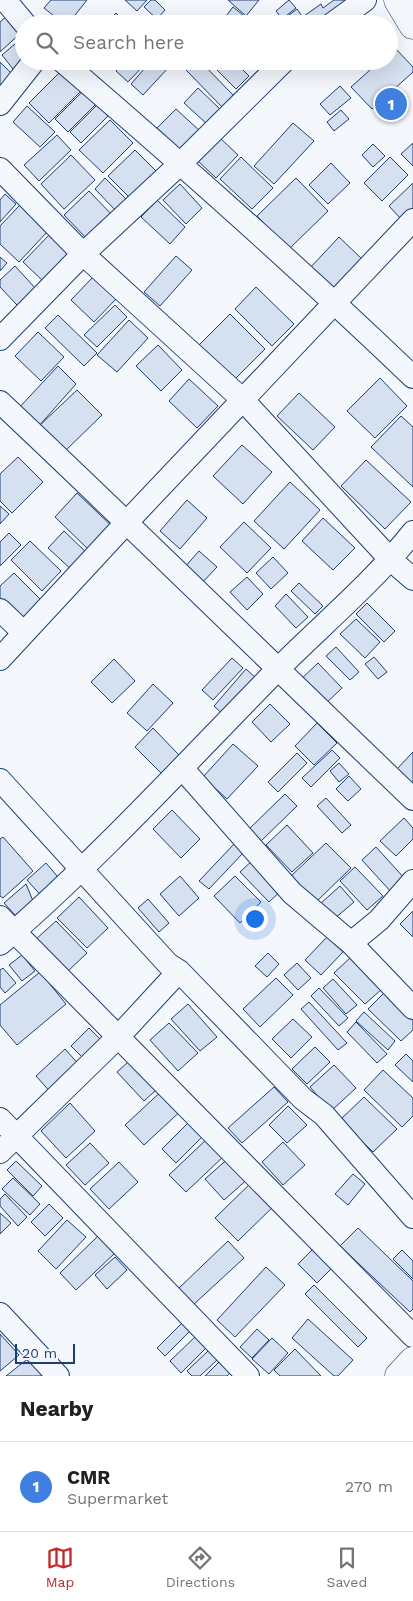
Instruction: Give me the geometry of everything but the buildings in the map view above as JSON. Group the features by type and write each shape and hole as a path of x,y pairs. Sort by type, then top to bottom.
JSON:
{"main road":[{"path":"398,0 413,25"},
{"path":"399,1376 413,1361"}],"street":[{"path":"5,0 18,15"},
{"path":"344,15 365,0"},
{"path":"0,104 27,70"},
{"path":"72,70 181,163 334,302 413,377"},
{"path":"0,339 83,254 181,163 275,70"},
{"path":"0,169 83,254 243,400 391,560 413,579"},
{"path":"0,659 413,220"},
{"path":"0,402 413,799"},
{"path":"413,532 391,560 278,670 82,869 5,931 118,1036 413,1336"},
{"path":"0,610 24,633"},
{"path":"182,768 292,893 351,943 413,1008"},
{"path":"0,780 168,964 179,971 303,1099 324,1115 413,1217"},
{"path":"351,943 379,920 413,881"},
{"path":"0,1152 118,1036 179,971"},
{"path":"0,1119 248,1376"},
{"path":"0,1314 57,1376"}],"place":[{"name":"CMR","path":"391,104"}]}
